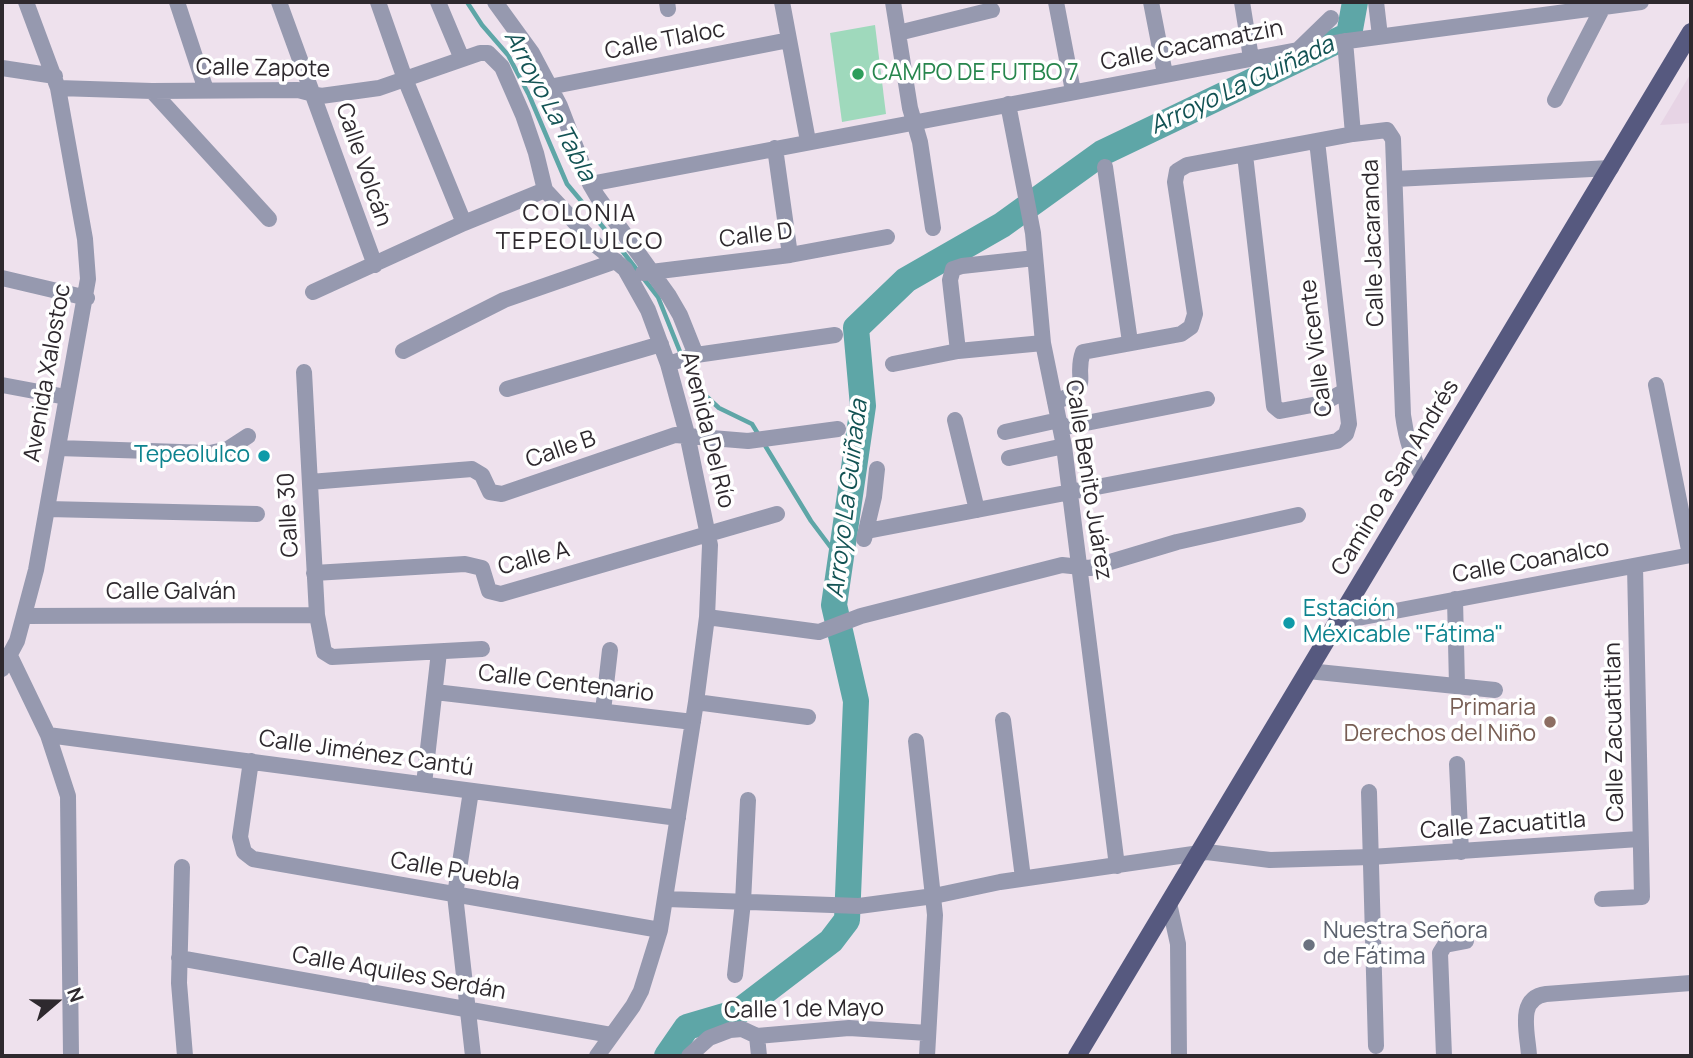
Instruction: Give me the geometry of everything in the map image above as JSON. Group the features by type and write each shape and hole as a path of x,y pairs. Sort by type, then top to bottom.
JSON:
{"main road":[{"name":"Camino a San Andrés","path":"1077,1056 1691,32"}],"street":[{"name":"Avenida Xalostoc","path":"6,662 25,616 48,509 89,279 85,239 56,82 26,2"},
{"path":"177,2 206,90"},
{"name":"Calle Volcán","path":"279,2 374,265"},
{"path":"378,2 405,79 464,223"},
{"path":"438,2 461,60"},
{"path":"495,2 532,53 559,106 590,184 641,274 660,283 680,315 683,359 835,335"},
{"path":"782,2 808,141"},
{"path":"893,2 914,124 920,142 933,229"},
{"path":"1056,2 1073,91"},
{"path":"1151,2 1165,74"},
{"path":"1242,2 1251,58"},
{"path":"1376,2 1380,36"},
{"name":"Calle Cacamatzin","path":"590,184 1342,42 1641,2"},
{"path":"1555,100 1603,7"},
{"path":"898,33 992,10"},
{"path":"1302,49 1331,18"},
{"name":"Calle Tlaloc","path":"549,87 789,40"},
{"name":"Calle Jacaranda","path":"1342,42 1353,134 1384,130 1390,132 1393,139 1403,415 1412,456 1424,479"},
{"name":"Avenida Del Río","path":"461,60 488,53 502,67 530,132 545,190 597,246 616,261 641,274 648,310 661,344 683,359 687,434 709,532 707,617 667,899 641,991 597,1056"},
{"name":"Calle Zapote","path":"2,68 56,82 152,91 298,90 328,95 379,88 461,60"},
{"path":"152,91 269,219"},
{"name":"Calle Benito Juárez","path":"1008,104 1031,220 1043,343 1064,446 1117,866"},
{"path":"1055,402 1079,386 1082,379 1080,360 1083,352 1181,334 1191,327 1195,314 1175,182 1177,171 1187,165 1353,134"},
{"name":"Calle Vicente","path":"877,469 865,535 976,510 1338,441 1349,429 1317,141"},
{"path":"775,148 790,255"},
{"path":"1245,155 1274,406 1277,410 1283,410 1323,403 1345,391"},
{"path":"1105,167 1130,342"},
{"path":"1395,179 1611,168"},
{"path":"313,292 464,223 545,190"},
{"name":"Calle D","path":"641,274 790,255 887,237"},
{"path":"958,351 950,280 953,270 962,265 1035,258"},
{"path":"403,351 503,300 616,261"},
{"path":"2,278 87,298"},
{"path":"893,364 958,351 1043,343"},
{"path":"508,389 661,344"},
{"name":"Calle 30","path":"304,372 317,615 322,648 326,654"},
{"path":"2,385 66,397"},
{"path":"1656,385 1691,555"},
{"path":"1005,432 1208,399"},
{"path":"955,420 976,510"},
{"name":"Calle B","path":"310,482 472,469 482,475 490,492 502,494 675,435 748,441 838,429"},
{"path":"58,448 210,453 228,449 248,436"},
{"path":"1009,458 1064,446"},
{"path":"48,509 257,514"},
{"name":"Calle A","path":"314,573 466,564 482,568 489,591 501,594 777,514"},
{"path":"707,617 819,632 857,618 1062,565 1090,568 1177,542 1298,515"},
{"name":"Calle Coanalco","path":"1338,622 1691,555"},
{"name":"Calle Zacuatitlan","path":"1602,899 1642,897 1635,566"},
{"path":"1455,599 1457,686"},
{"name":"Calle Galván","path":"25,616 317,615"},
{"name":"Calle Centenario","path":"326,654 332,657 482,649"},
{"path":"603,711 610,650"},
{"path":"424,784 439,652"},
{"path":"6,662 48,735 65,783 68,805 71,1056"},
{"path":"1308,671 1495,690"},
{"name":"Calle Centenario","path":"435,692 693,722"},
{"path":"696,702 808,718"},
{"path":"1003,720 1023,878"},
{"name":"Calle Jiménez Cantú","path":"48,735 678,818"},
{"path":"916,741 935,915 926,1056"},
{"name":"Calle Puebla","path":"251,761 240,837 244,852 259,862 660,930"},
{"path":"1457,764 1461,852"},
{"path":"471,791 455,895 473,1056"},
{"path":"1369,792 1376,1046"},
{"path":"735,975 743,902 748,800"},
{"name":"Calle Zacuatitla","path":"1371,857 1639,839"},
{"path":"667,899 859,906 933,896 1023,878 1197,853 1216,852 1270,860 1371,857"},
{"path":"182,867 179,958 185,1056"},
{"path":"1169,903 1178,944 1179,1056"},
{"path":"1444,1056 1440,953 1445,946 1466,941"},
{"name":"Calle Aquiles Serdán","path":"179,958 611,1035"},
{"path":"1529,1056 1526,1007 1533,997 1691,983"},
{"name":"Calle 1 de Mayo","path":"689,1056 717,1033 742,1029 757,1036 830,1028 928,1033"},
{"path":"757,1036 759,1056"}],"shaded area":[{"path":"1691,73 1691,123 1660,125"}],"green space":[{"name":"CAMPO DE FUTBO 7","path":"875,25 886,114 842,122 830,33"}],"waterway":[{"name":"Arroyo La Tabla","path":"467,2 482,25 508,55 529,95 567,184 658,297 693,384 719,408 752,424 811,521 841,561"},
{"name":"Arroyo La Guiñada","path":"667,1056 687,1027 738,1012 831,941 847,920 856,701 834,605 863,406 856,328 906,280 1002,225 1102,153 1349,35 1355,2"}],"place":[{"name":"CAMPO DE FUTBO 7","path":"858,74"},
{"name":"Tepeolulco","path":"264,456"},
{"name":"Estación Méxicable \"Fátima\"","path":"1289,623"},
{"name":"Primaria Derechos del Niño","path":"1550,722"},
{"name":"Nuestra Señora de Fátima","path":"1309,945"}],"district":[{"name":"COLONIA TEPEOLULCO","path":"580,228"}]}
